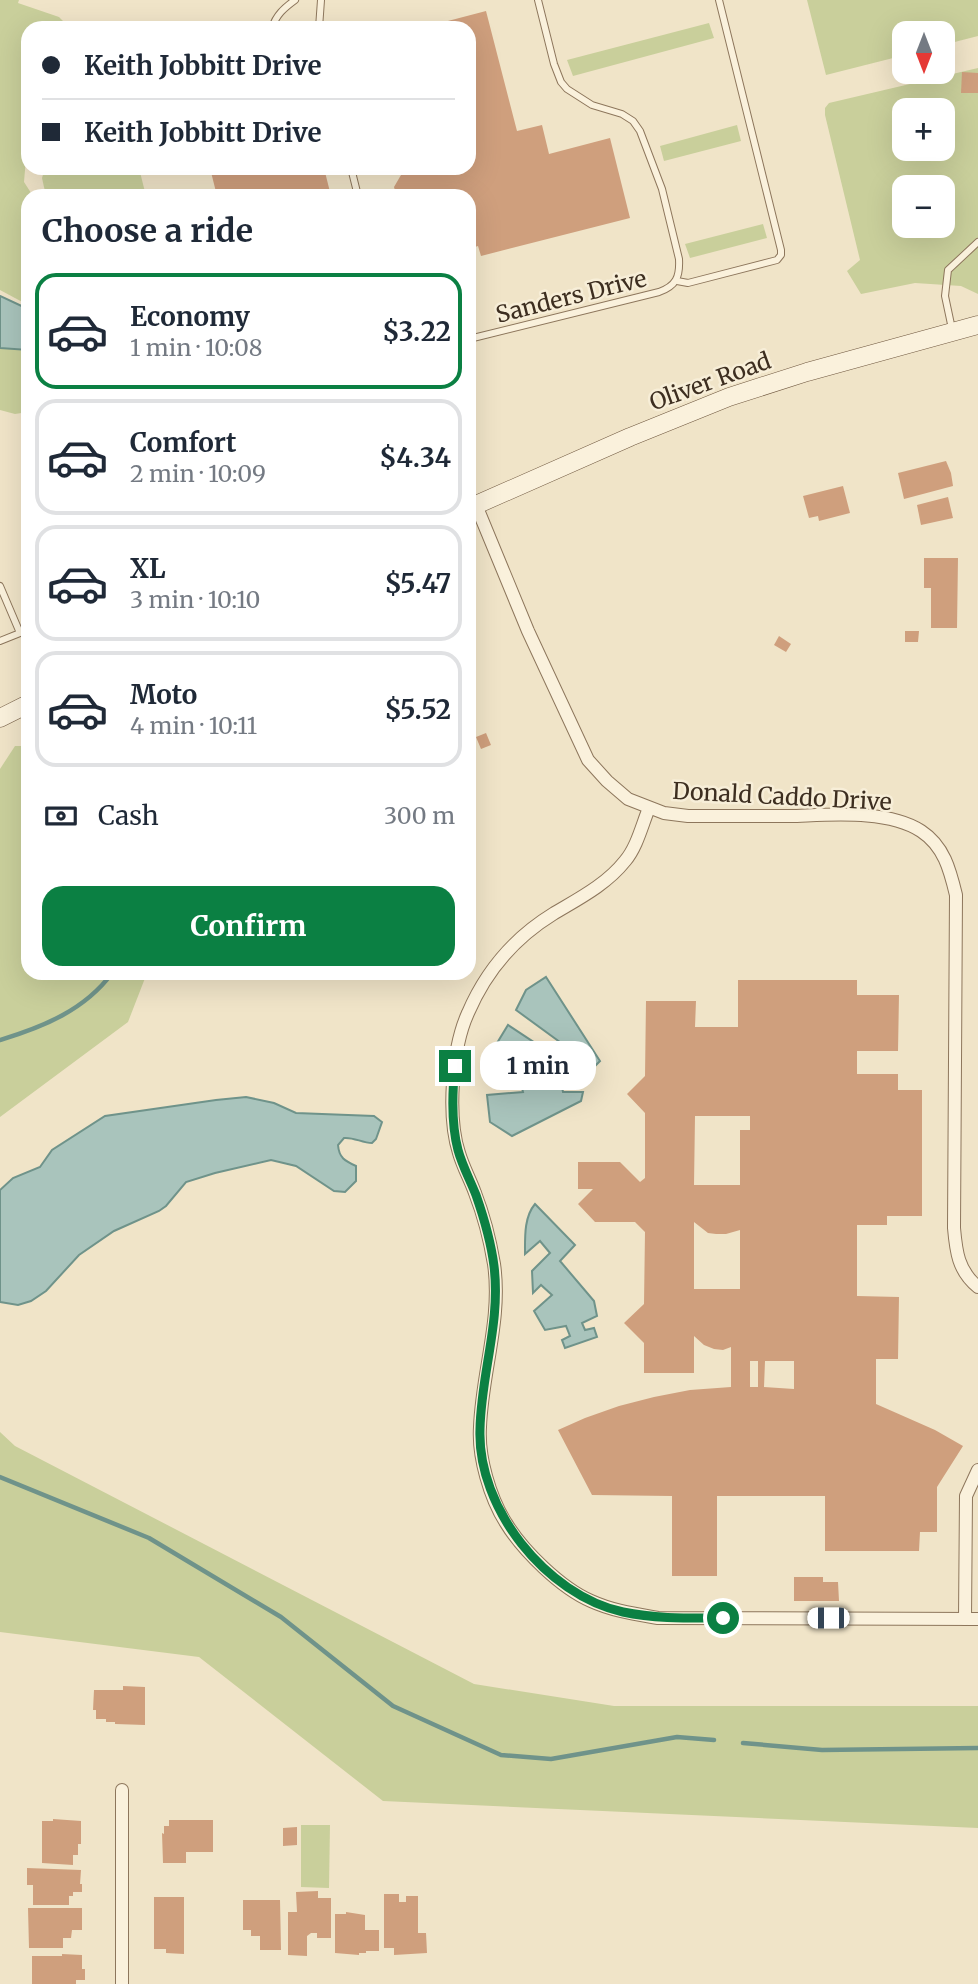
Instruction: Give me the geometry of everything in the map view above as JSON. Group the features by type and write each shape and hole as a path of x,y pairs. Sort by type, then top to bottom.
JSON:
{"main road":[{"name":"Oliver Road","path":"476,502 729,397 807,372 978,325"},
{"path":"0,718 21,708"}],"street":[{"name":"Donald Caddo Drive","path":"476,513 588,760 628,799 664,813 688,816 881,817 922,832 938,847 949,865 956,895 956,1254 961,1268 978,1287"},
{"path":"649,808 627,860 601,885 536,926 508,949 487,976 467,1014 456,1050 453,1121 458,1152 488,1231 494,1266 496,1303 484,1381 481,1458 505,1522 548,1572 589,1600 621,1612 658,1618 972,1619 966,1496 978,1470"},
{"path":"122,1790 122,1984"}],"lane":[{"path":"275,21 283,8 295,0"},
{"path":"320,21 321,0"},
{"name":"Sanders Drive","path":"476,338 659,292 677,281 680,270 662,189 640,131 633,121 622,114 592,105 561,82 538,0"},
{"path":"677,281 688,283 777,260 781,255 719,0"},
{"path":"952,331 945,296 948,270 978,242"},
{"path":"0,586 20,633 0,641"}],"green space":[{"path":"0,0 19,0 18,3 59,17 63,21 21,21 21,175 25,175 24,182 28,189 21,189 21,301 0,290"},
{"path":"807,0 978,0 978,36 956,42 956,21 892,21 892,58 826,75"},
{"path":"709,23 714,38 573,76 567,60"},
{"path":"978,68 978,294 961,286 915,283 861,294 847,271 860,260 825,108 829,103 910,84 956,84 956,73"},
{"path":"737,125 741,141 664,161 660,146"},
{"path":"43,175 141,175 144,189 44,189"},
{"path":"763,224 767,238 690,258 685,244"},
{"path":"21,320 21,413 0,410 0,329"},
{"path":"15,746 21,746 21,980 144,980 128,1022 0,1117 0,769"},
{"path":"0,1432 15,1446 474,1684 614,1706 978,1706 978,1828 383,1801 199,1657 0,1632"},
{"path":"301,1825 330,1825 329,1888 301,1887"}],"water":[{"path":"0,296 21,306 21,350 0,348"},
{"path":"546,977 600,1061 580,1081 561,1082 563,1092 583,1092 581,1101 512,1136 490,1122 487,1095 523,1092 521,1084 496,1084 494,1048 508,1025 561,1060 568,1048 516,1010 526,990"},
{"path":"246,1097 274,1103 296,1113 374,1116 382,1122 372,1143 344,1138 338,1145 343,1158 356,1166 356,1181 345,1192 334,1191 296,1166 271,1160 186,1182 159,1211 114,1231 79,1255 46,1291 31,1301 18,1305 0,1302 0,1190 13,1178 40,1167 52,1150 105,1116"},
{"path":"535,1204 575,1245 560,1261 594,1301 597,1316 582,1323 585,1330 594,1328 597,1337 565,1348 562,1340 570,1336 566,1326 545,1330 534,1311 552,1295 541,1285 533,1293 532,1271 550,1253 540,1241 525,1254 527,1221"}],"building":[{"path":"486,11 517,131 542,125 549,154 610,138 630,218 481,256 476,247 476,189 395,189 401,175 476,175 476,21 448,21"},
{"path":"962,72 978,73 978,93 961,93"},
{"path":"212,175 326,175 329,189 215,189"},
{"path":"946,461 953,486 904,499 898,473"},
{"path":"843,486 850,513 819,521 818,516 809,518 803,496"},
{"path":"948,497 953,518 921,525 917,505"},
{"path":"924,558 958,558 957,628 931,628 931,588 924,588"},
{"path":"905,631 919,631 918,642 905,642"},
{"path":"779,636 791,644 786,652 774,645"},
{"path":"486,733 491,745 481,749 476,737"},
{"path":"738,980 857,980 857,995 899,995 898,1051 857,1051 857,1074 898,1074 898,1090 922,1090 922,1216 887,1216 887,1225 857,1225 857,1296 899,1297 898,1359 876,1359 876,1404 935,1430 963,1446 937,1487 937,1532 920,1532 919,1551 825,1551 825,1496 717,1496 717,1576 672,1576 672,1496 592,1495 558,1430 619,1406 654,1397 690,1390 731,1387 731,1347 714,1349 694,1336 694,1373 644,1373 644,1343 624,1323 644,1304 645,1232 635,1222 595,1222 578,1204 593,1189 578,1189 578,1162 620,1162 640,1182 645,1178 645,1113 627,1094 645,1076 646,1001 696,1001 695,1027 738,1027","holes":["695,1116 750,1116 750,1130 740,1130 740,1185 694,1185","694,1222 708,1233 726,1234 740,1230 740,1289 694,1289","750,1361 758,1361 758,1387 750,1387","765,1361 794,1361 794,1389 764,1387"]},
{"path":"794,1577 823,1577 823,1582 838,1582 839,1601 794,1601"},
{"path":"123,1686 145,1687 145,1725 115,1724 106,1722 106,1719 96,1719 96,1710 93,1710 94,1690 123,1690"},
{"path":"169,1820 213,1820 213,1852 186,1852 186,1863 163,1863 162,1833 164,1834 164,1826 169,1826"},
{"path":"42,1821 81,1821 81,1844 78,1844 78,1855 73,1855 73,1865 42,1863"},
{"path":"297,1827 297,1845 283,1846 283,1828"},
{"path":"27,1868 81,1870 82,1892 73,1892 73,1896 69,1896 69,1905 33,1905 33,1885 27,1885"},
{"path":"318,1891 318,1898 331,1898 331,1938 317,1938 317,1933 311,1933 307,1936 307,1956 288,1955 288,1912 297,1912 296,1892"},
{"path":"384,1894 399,1894 399,1902 406,1902 406,1896 418,1896 418,1933 426,1933 427,1953 394,1955 394,1948 384,1948"},
{"path":"154,1897 184,1897 184,1954 154,1949"},
{"path":"243,1900 280,1900 281,1950 260,1950 260,1936 251,1936 251,1930 243,1930"},
{"path":"28,1908 82,1908 82,1930 72,1930 71,1938 63,1938 63,1948 29,1948"},
{"path":"346,1912 365,1915 365,1930 379,1930 379,1951 366,1951 359,1955 335,1953 335,1914"},
{"path":"82,1955 85,1980 76,1980 76,1984 32,1984 32,1956"}],"waterway":[{"path":"0,1040 62,1016 89,997 106,980"},
{"path":"0,1477 149,1538 281,1617 393,1706 501,1755 551,1759 677,1737 714,1740"},
{"path":"743,1743 822,1750 978,1748"}],"route":[{"path":"455,1066 453,1121 458,1152 488,1231 494,1266 496,1303 484,1381 480,1442 481,1458 505,1522 548,1572 589,1600 621,1612 658,1618 723,1618"}]}
